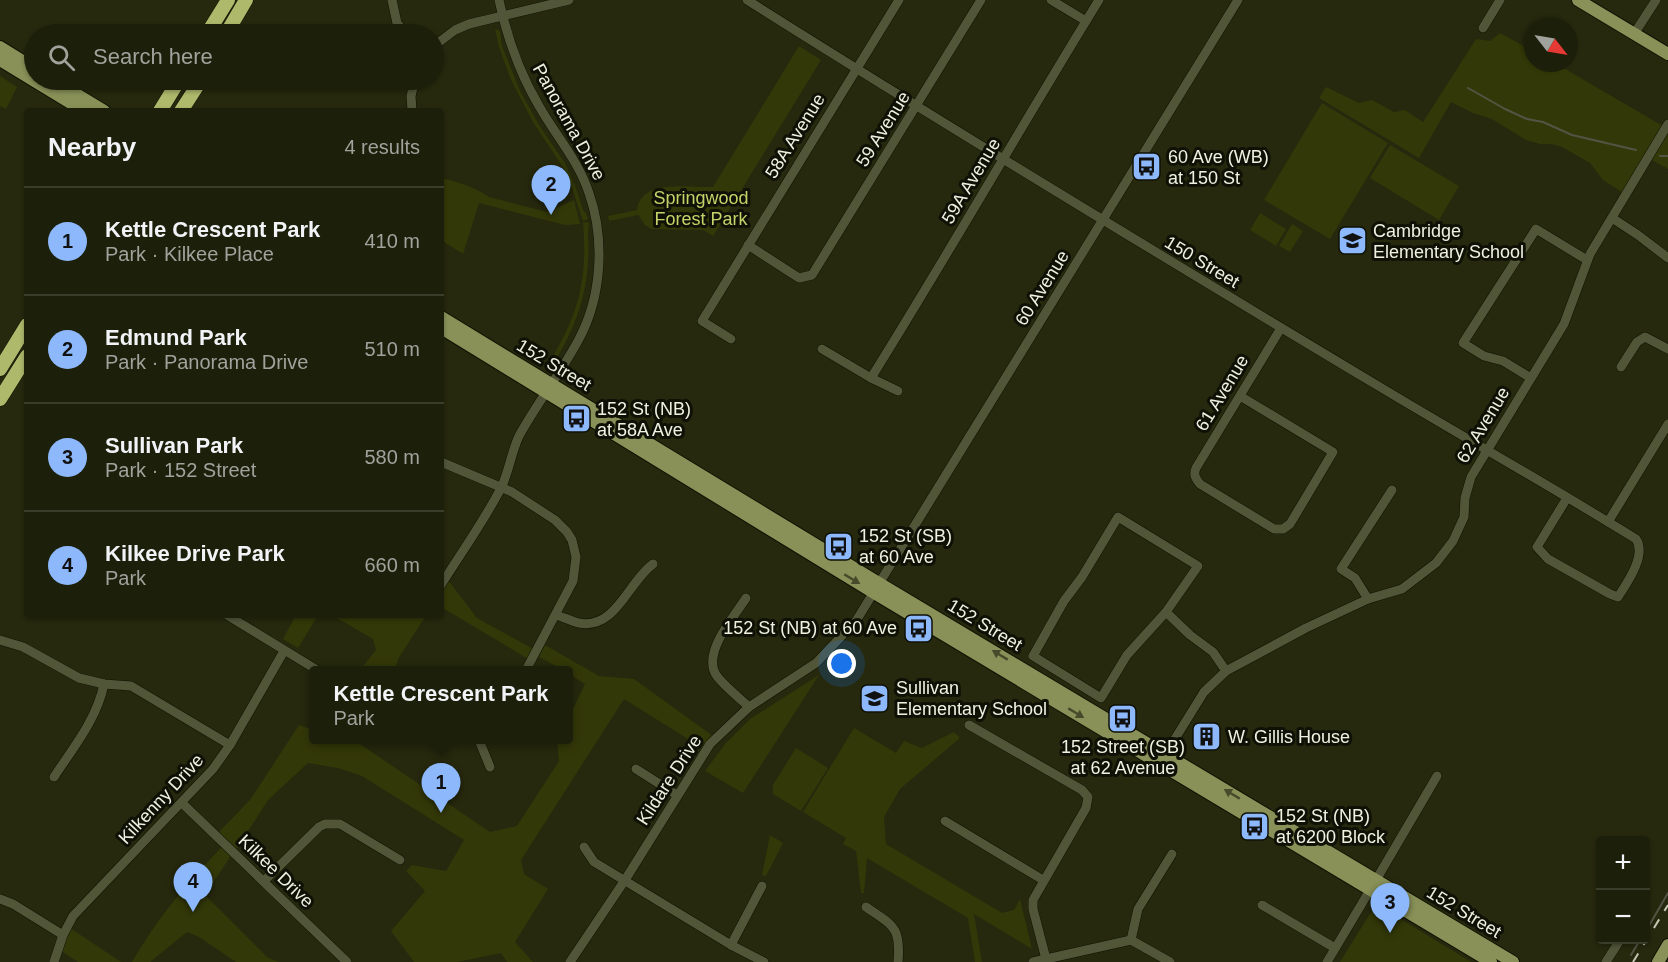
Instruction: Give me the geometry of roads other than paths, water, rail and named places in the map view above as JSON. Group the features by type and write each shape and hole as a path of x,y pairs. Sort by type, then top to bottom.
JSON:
{"highway":[{"path":"213,24 228,0"},
{"path":"232,24 246,0"},
{"path":"162,108 173,90"},
{"path":"184,108 195,90"},
{"path":"0,369 24,330"},
{"path":"0,399 24,361"}],"main road":[{"path":"1578,0 1668,54"},
{"path":"0,47 24,62"},
{"path":"0,60 24,75"},
{"path":"49,90 79,108"},
{"path":"69,90 99,108"},
{"name":"152 Street","path":"444,319 548,389"},
{"name":"152 Street","path":"444,330 548,389 1375,885 1491,962"},
{"name":"152 Street","path":"1375,885 1390,889 1513,962"},
{"path":"1658,962 1668,945"}],"street":[{"path":"392,0 398,24"},
{"name":"Panorama Drive","path":"500,0 518,63 530,91 576,162 590,195 596,220 599,257 591,308 579,338 548,389"},
{"path":"444,38 455,30 476,22 569,0"},
{"name":"150 Street","path":"747,0 1102,221 1636,539 1640,549 1633,570 1618,597 1548,559 1537,547 1567,498"},
{"name":"58A Avenue","path":"731,339 702,321 899,0"},
{"name":"59 Avenue","path":"748,245 799,278 812,275 981,0"},
{"path":"1051,0 1086,21"},
{"name":"59A Avenue","path":"871,378 1099,0"},
{"name":"60 Avenue","path":"877,588 1238,0"},
{"path":"1483,28 1500,0"},
{"path":"1634,34 1656,0"},
{"path":"412,90 412,108"},
{"name":"62 Avenue","path":"1163,758 1204,692 1226,671 1306,628 1368,599 1402,589 1427,572 1443,556 1464,517 1468,483 1564,324 1587,260 1668,124"},
{"path":"1612,218 1638,234 1668,258"},
{"path":"1531,378 1503,361 1484,356 1463,343 1536,229 1587,260"},
{"name":"61 Avenue","path":"1240,396 1333,452 1290,524 1283,529 1274,528 1229,503 1200,484 1195,477 1196,468 1281,328"},
{"path":"1621,367 1637,342 1645,337 1668,349"},
{"path":"822,349 898,391"},
{"path":"444,580 502,487 519,437 548,389"},
{"path":"1608,522 1668,424"},
{"path":"444,463 502,487 555,520 567,532 576,557 573,581 528,666"},
{"path":"1368,599 1354,578 1341,569 1392,490"},
{"path":"1118,517 1197,566 1166,612 1127,655 1101,698 1033,656 1118,517"},
{"path":"556,615 582,623 601,619 619,606 640,574 653,564"},
{"name":"Kildare Drive","path":"570,962 625,880 710,744 749,707 824,656 853,625 877,588"},
{"path":"746,598 720,636 711,658 716,674 749,707"},
{"path":"1166,612 1190,635 1213,652 1226,671"},
{"path":"232,618 310,666"},
{"path":"0,640 23,647 78,678 104,684 131,686 230,745"},
{"name":"Kilkenny Drive","path":"54,962 63,935 73,916 213,769 230,745 284,651"},
{"path":"54,777 98,706 104,684"},
{"path":"969,725 1082,790 1088,797 1086,808 1033,900 1032,909 1046,959"},
{"path":"481,744 490,767"},
{"path":"636,769 677,795"},
{"path":"1327,962 1375,885 1437,776"},
{"name":"Kilkee Drive","path":"182,803 347,962"},
{"path":"945,821 1043,880"},
{"path":"264,881 319,827 325,824 340,824 400,860"},
{"path":"584,847 594,862 731,945 764,962"},
{"path":"1131,940 1138,909 1172,854"},
{"path":"731,945 762,886"},
{"path":"0,899 13,904 63,935"},
{"path":"1262,905 1335,948"},
{"path":"866,907 894,926 898,936 898,962"},
{"path":"1033,962 1131,940 1170,962"},
{"path":"1606,962 1617,944"}],"waterway":[{"path":"1468,88 1527,119 1543,122 1572,135 1636,150"},
{"path":"1660,156 1668,156"},
{"path":"1650,924 1668,893"},
{"path":"1631,955 1638,944"}],"railway":[{"path":"1633,962 1668,905"}],"place":[{"name":"60 Ave (WB) at 150 St","path":"1147,167"},
{"name":"Edmund Park","path":"551,215"},
{"name":"Cambridge Elementary School","path":"1352,241"},
{"name":"152 St (NB) at 58A Ave","path":"576,419"},
{"name":"152 St (SB) at 60 Ave","path":"838,546"},
{"name":"152 St (NB) at 60 Ave","path":"918,628"},
{"name":"Sullivan Elementary School","path":"875,698"},
{"name":"152 Street (SB) at 62 Avenue","path":"1123,718"},
{"name":"W. Gillis House","path":"1207,737"},
{"name":"Kettle Crescent Park","path":"441,813"},
{"name":"152 St (NB) at 6200 Block","path":"1255,826"},
{"name":"Kilkee Drive Park","path":"193,912"},
{"name":"Sullivan Park","path":"1390,933"}],"park label":[{"name":"Springwood Forest Park","path":"701,208"}]}
